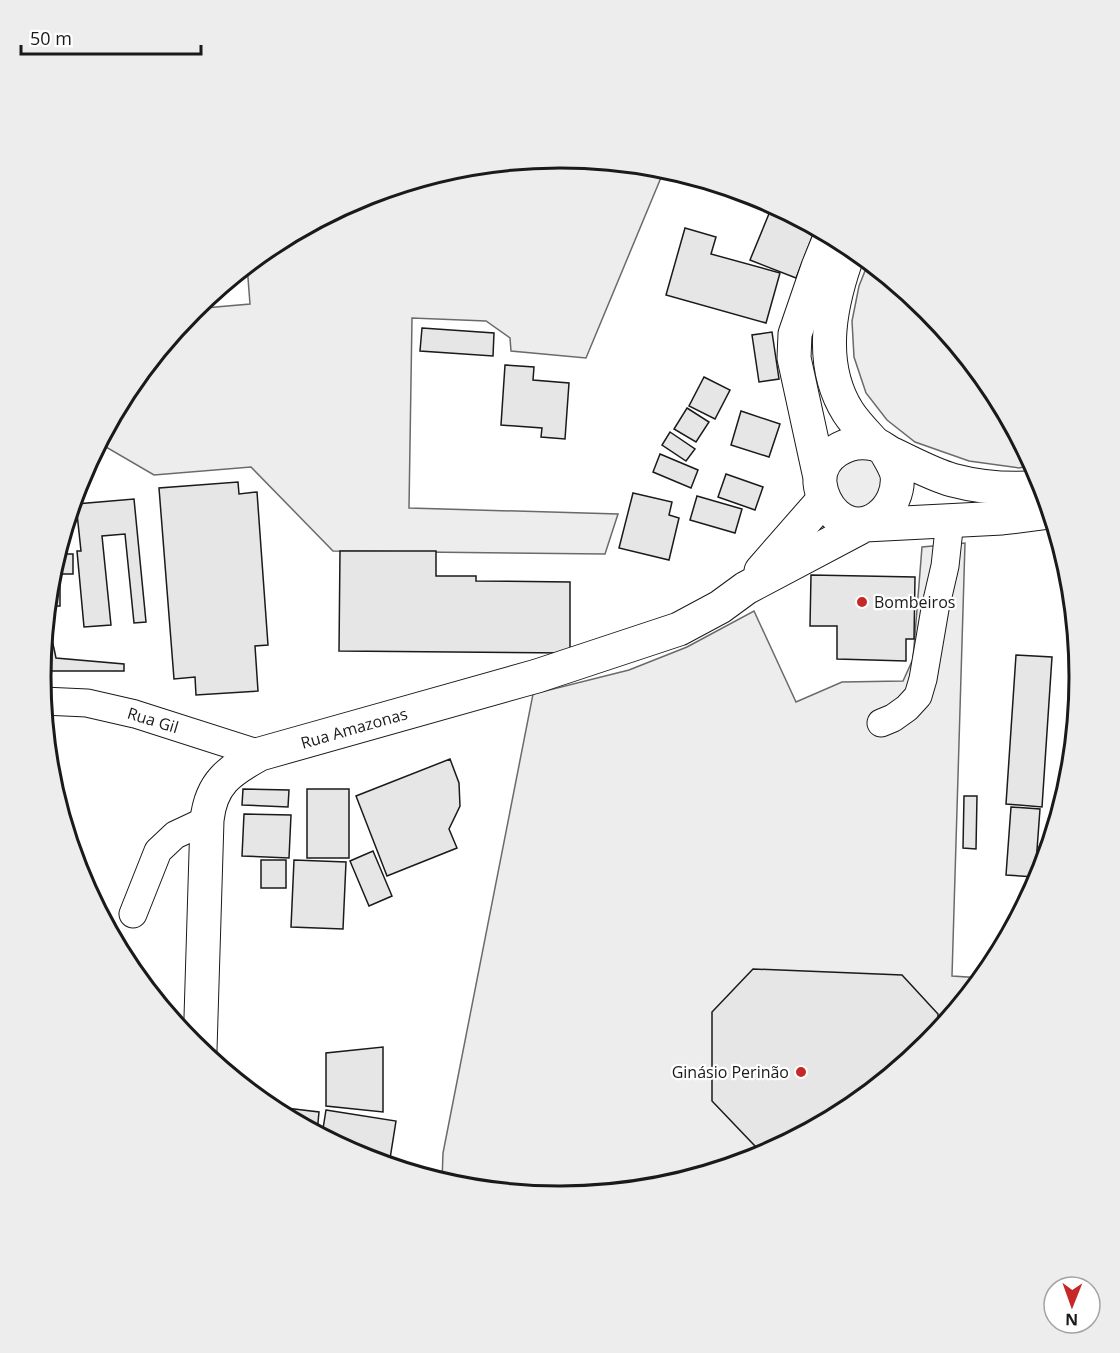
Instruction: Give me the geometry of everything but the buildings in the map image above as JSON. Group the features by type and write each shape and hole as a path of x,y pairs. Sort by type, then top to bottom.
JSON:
{"main road":[{"path":"827,244 795,334 795,358 822,486 835,514 845,520 865,525 1002,518 1042,513"},
{"path":"746,588 881,516 891,505 897,489 897,473 880,447 848,412 831,370 830,322 847,256"},
{"path":"746,588 822,486 828,456 852,444 880,447 959,482 1019,490 1032,488"},
{"name":"Rua Amazonas","path":"200,1036 207,820 213,793 234,768 260,754 537,676 617,651 679,628 720,607 746,588"}],"street":[{"path":"881,723 900,713 918,696 924,679 935,609 933,569 938,521"},
{"name":"Rua Gil","path":"52,701 87,703 135,714 260,754"},
{"path":"133,914 158,851 176,835 207,820"}],"shaded area":[{"path":"560,167 626,172 661,177 586,358 511,351 510,338 486,321 412,318 409,508 618,514 605,554 333,551 251,467 154,475 105,447 156,367 200,317 210,308 250,304 248,275 277,253 365,206 428,185 494,172"},
{"path":"866,270 896,294 943,341 964,367 1001,422 1024,467 969,461 915,442 887,420 866,393 854,357 852,321 859,286"},
{"path":"852,457 871,459 878,464 886,479 871,508 845,508 832,476"},
{"path":"965,543 952,976 970,977 964,986 920,1036 870,1080 843,1100 814,1117 755,1147 692,1168 659,1176 593,1184 560,1186 527,1184 494,1181 442,1171 443,1153 533,694 629,670 687,647 754,611 796,702 842,682 903,681 913,659 922,547"}],"place":[{"name":"Bombeiros","path":"862,602"},
{"name":"Ginásio Perinão","path":"801,1072"}]}
